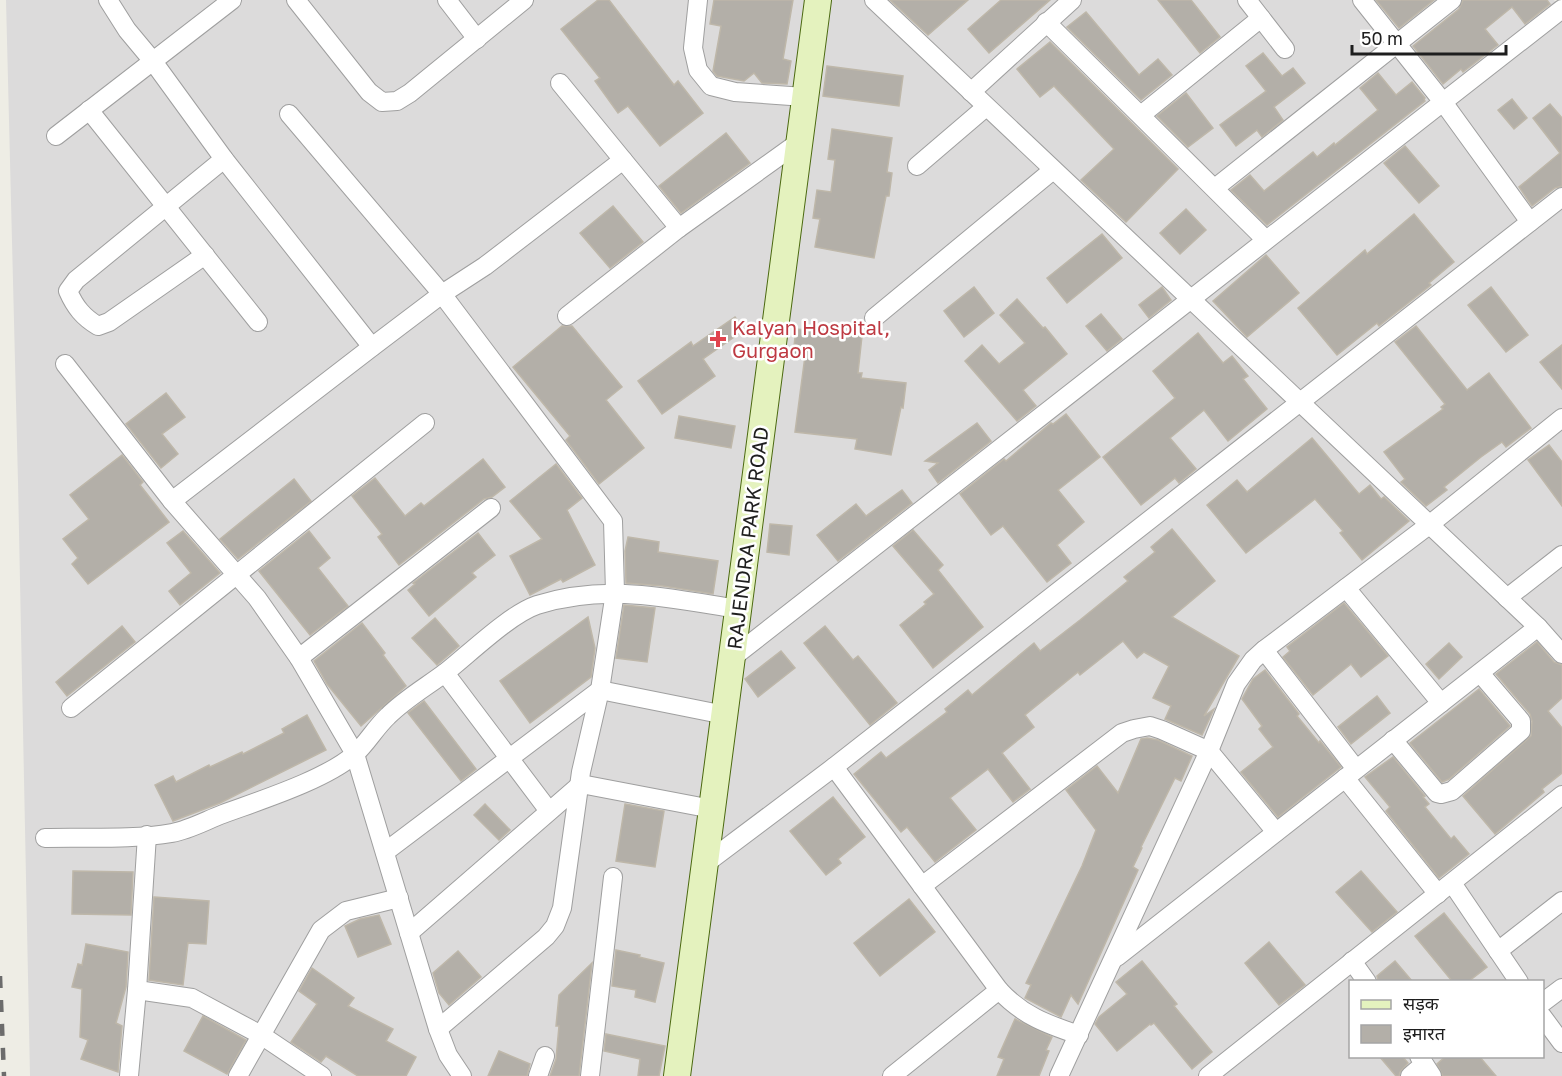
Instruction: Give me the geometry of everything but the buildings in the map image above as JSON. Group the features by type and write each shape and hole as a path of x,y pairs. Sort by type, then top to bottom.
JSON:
{"street":[{"path":"108,0 127,30 152,60 224,159 372,346"},
{"path":"56,136 232,0"},
{"path":"296,0 369,92 382,102 397,101 410,93 524,0"},
{"path":"447,0 477,39"},
{"path":"698,0 693,48 698,70 711,86 735,92 805,97"},
{"name":"RAJENDRA PARK ROAD","path":"677,1076 818,0"},
{"path":"874,0 1538,627 1562,654"},
{"path":"971,92 1072,0"},
{"path":"1247,0 1285,49"},
{"path":"1362,0 1443,102 1530,222"},
{"path":"1215,188 1452,0"},
{"path":"732,658 1562,9"},
{"path":"1141,115 1261,18"},
{"path":"1046,22 1266,240"},
{"path":"560,82 679,228"},
{"path":"917,166 986,107"},
{"path":"89,110 258,322"},
{"path":"289,114 442,294 613,521 615,592 600,690 581,772 562,908 555,926 546,937 438,1029"},
{"path":"567,316 679,228 799,142"},
{"path":"205,255 109,322 98,326 85,318 74,304 68,291 76,280 224,159"},
{"path":"172,501 372,346 442,294 485,266 623,160"},
{"path":"874,318 1053,170"},
{"path":"705,864 834,767 1562,197"},
{"path":"65,364 172,501 257,598 299,658 355,754 438,1029 448,1055 462,1076"},
{"path":"1059,1076 1209,751 1236,684 1253,660 1429,525 1562,418"},
{"path":"71,708 425,423"},
{"path":"299,658 491,508"},
{"path":"1507,598 1562,555"},
{"path":"1346,588 1441,703"},
{"path":"45,837 174,833 287,790 325,772 355,754 387,717 410,697 534,606 579,594 615,592 643,594 738,609"},
{"path":"1113,960 1538,627"},
{"path":"1264,650 1351,773 1498,951 1518,980"},
{"path":"445,673 549,811"},
{"path":"1393,740 1437,793 1452,791 1521,731 1521,721 1480,673"},
{"path":"385,852 600,690 724,715"},
{"path":"922,886 1122,734 1150,726 1209,751 1276,832"},
{"path":"834,767 1013,1006 1047,1024 1079,1035"},
{"path":"581,784 712,809"},
{"path":"409,933 581,784"},
{"path":"1209,1075 1562,795"},
{"path":"129,1076 147,835"},
{"path":"590,1076 613,878"},
{"path":"238,1076 321,930 346,911 399,898"},
{"path":"1498,951 1562,901"},
{"path":"1353,961 1365,980"},
{"path":"1544,1001 1562,987"},
{"path":"137,990 192,998 261,1035 322,1076"},
{"path":"892,1076 999,990"},
{"path":"1544,1019 1562,1043"},
{"path":"537,1076 545,1056"}],"shaded area":[{"path":"6,0 1554,0 1562,10 1562,1076 30,1076"}],"railway":[{"path":"0,976 4,1076"}],"place":[{"name":"Kalyan Hospital, Gurgaon","path":"718,339"}]}
